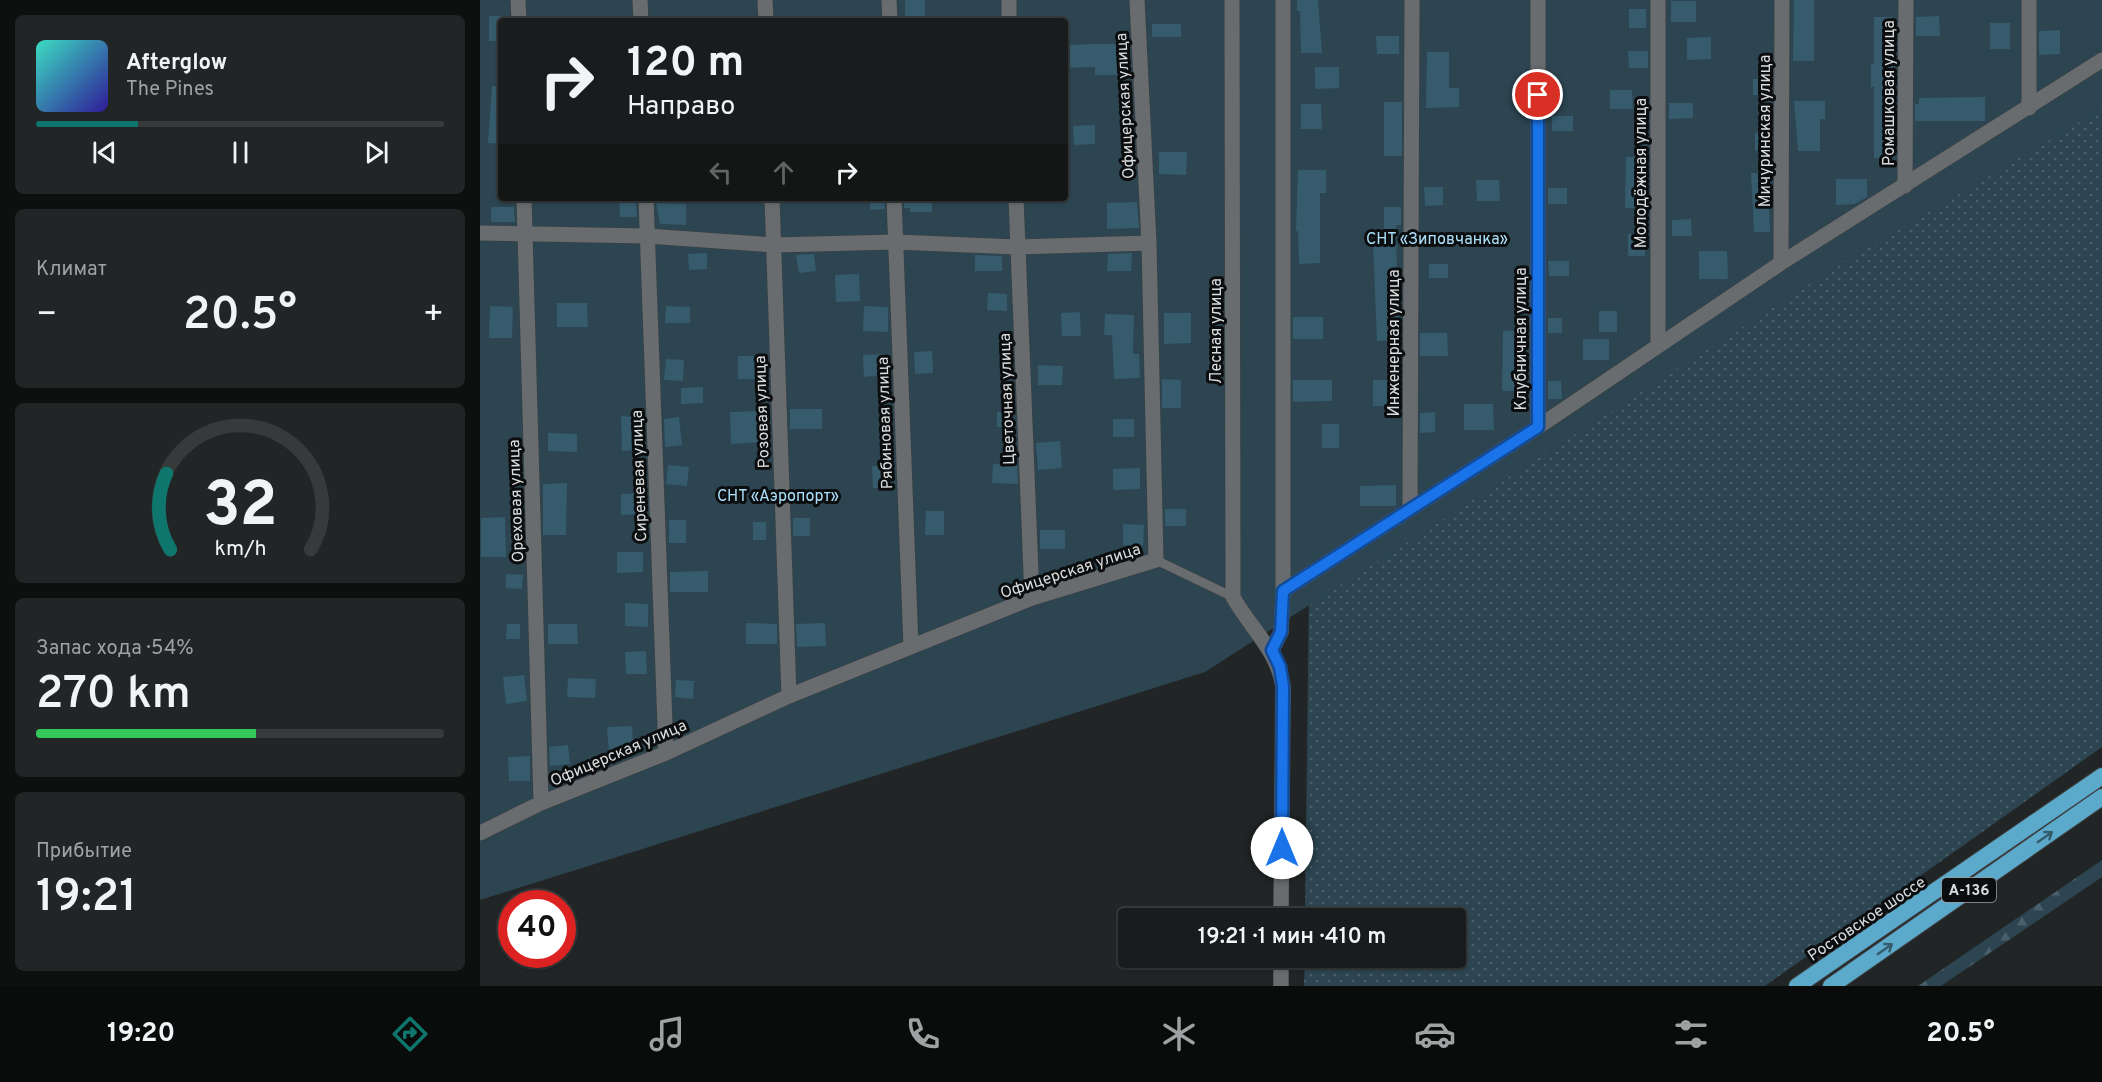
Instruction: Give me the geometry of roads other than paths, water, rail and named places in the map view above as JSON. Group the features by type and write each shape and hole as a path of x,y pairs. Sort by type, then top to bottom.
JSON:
{"highway":[{"name":"Ростовское шоссе","path":"1797,986 2102,776"},
{"name":"А-136","path":"1831,986 2102,798"}],"street":[{"path":"518,0 519,18"},
{"path":"640,0 641,18"},
{"path":"765,0 766,18"},
{"path":"889,0 890,18"},
{"path":"1009,0 1010,18"},
{"name":"Офицерская улица","path":"480,833 541,803 666,753 789,696 1032,598 1156,560 1149,243 1137,0"},
{"name":"Лесная улица","path":"1232,0 1233,597"},
{"path":"1272,650 1281,632 1283,591 1283,0"},
{"name":"Инженерная улица","path":"1410,507 1412,0"},
{"name":"Клубничная улица","path":"1538,0 1538,427"},
{"name":"Молодёжная улица","path":"1658,0 1658,346"},
{"name":"Мичуринская улица","path":"1781,263 1782,0"},
{"name":"Ромашковая улица","path":"1905,186 1906,0"},
{"path":"2029,108 2030,0"},
{"path":"1283,591 1410,507 1538,427 1781,263 2102,60"},
{"name":"Ореховая улица","path":"524,201 541,803"},
{"name":"Сиреневая улица","path":"646,201 666,753"},
{"name":"Розовая улица","path":"772,201 789,696"},
{"name":"Рябиновая улица","path":"894,201 911,647"},
{"name":"Цветочная улица","path":"1016,201 1032,598"},
{"path":"480,233 647,236 774,245 895,242 1017,247 1149,243"},
{"path":"1233,597 1245,618 1272,650 1280,667 1283,686 1281,908"},
{"path":"1281,968 1281,986"}],"lane":[{"path":"1156,560 1233,597"}],"park label":[{"name":"СНТ «Зиповчанка»","path":"1437,238"},
{"name":"СНТ «Аэропорт»","path":"778,495"}]}
